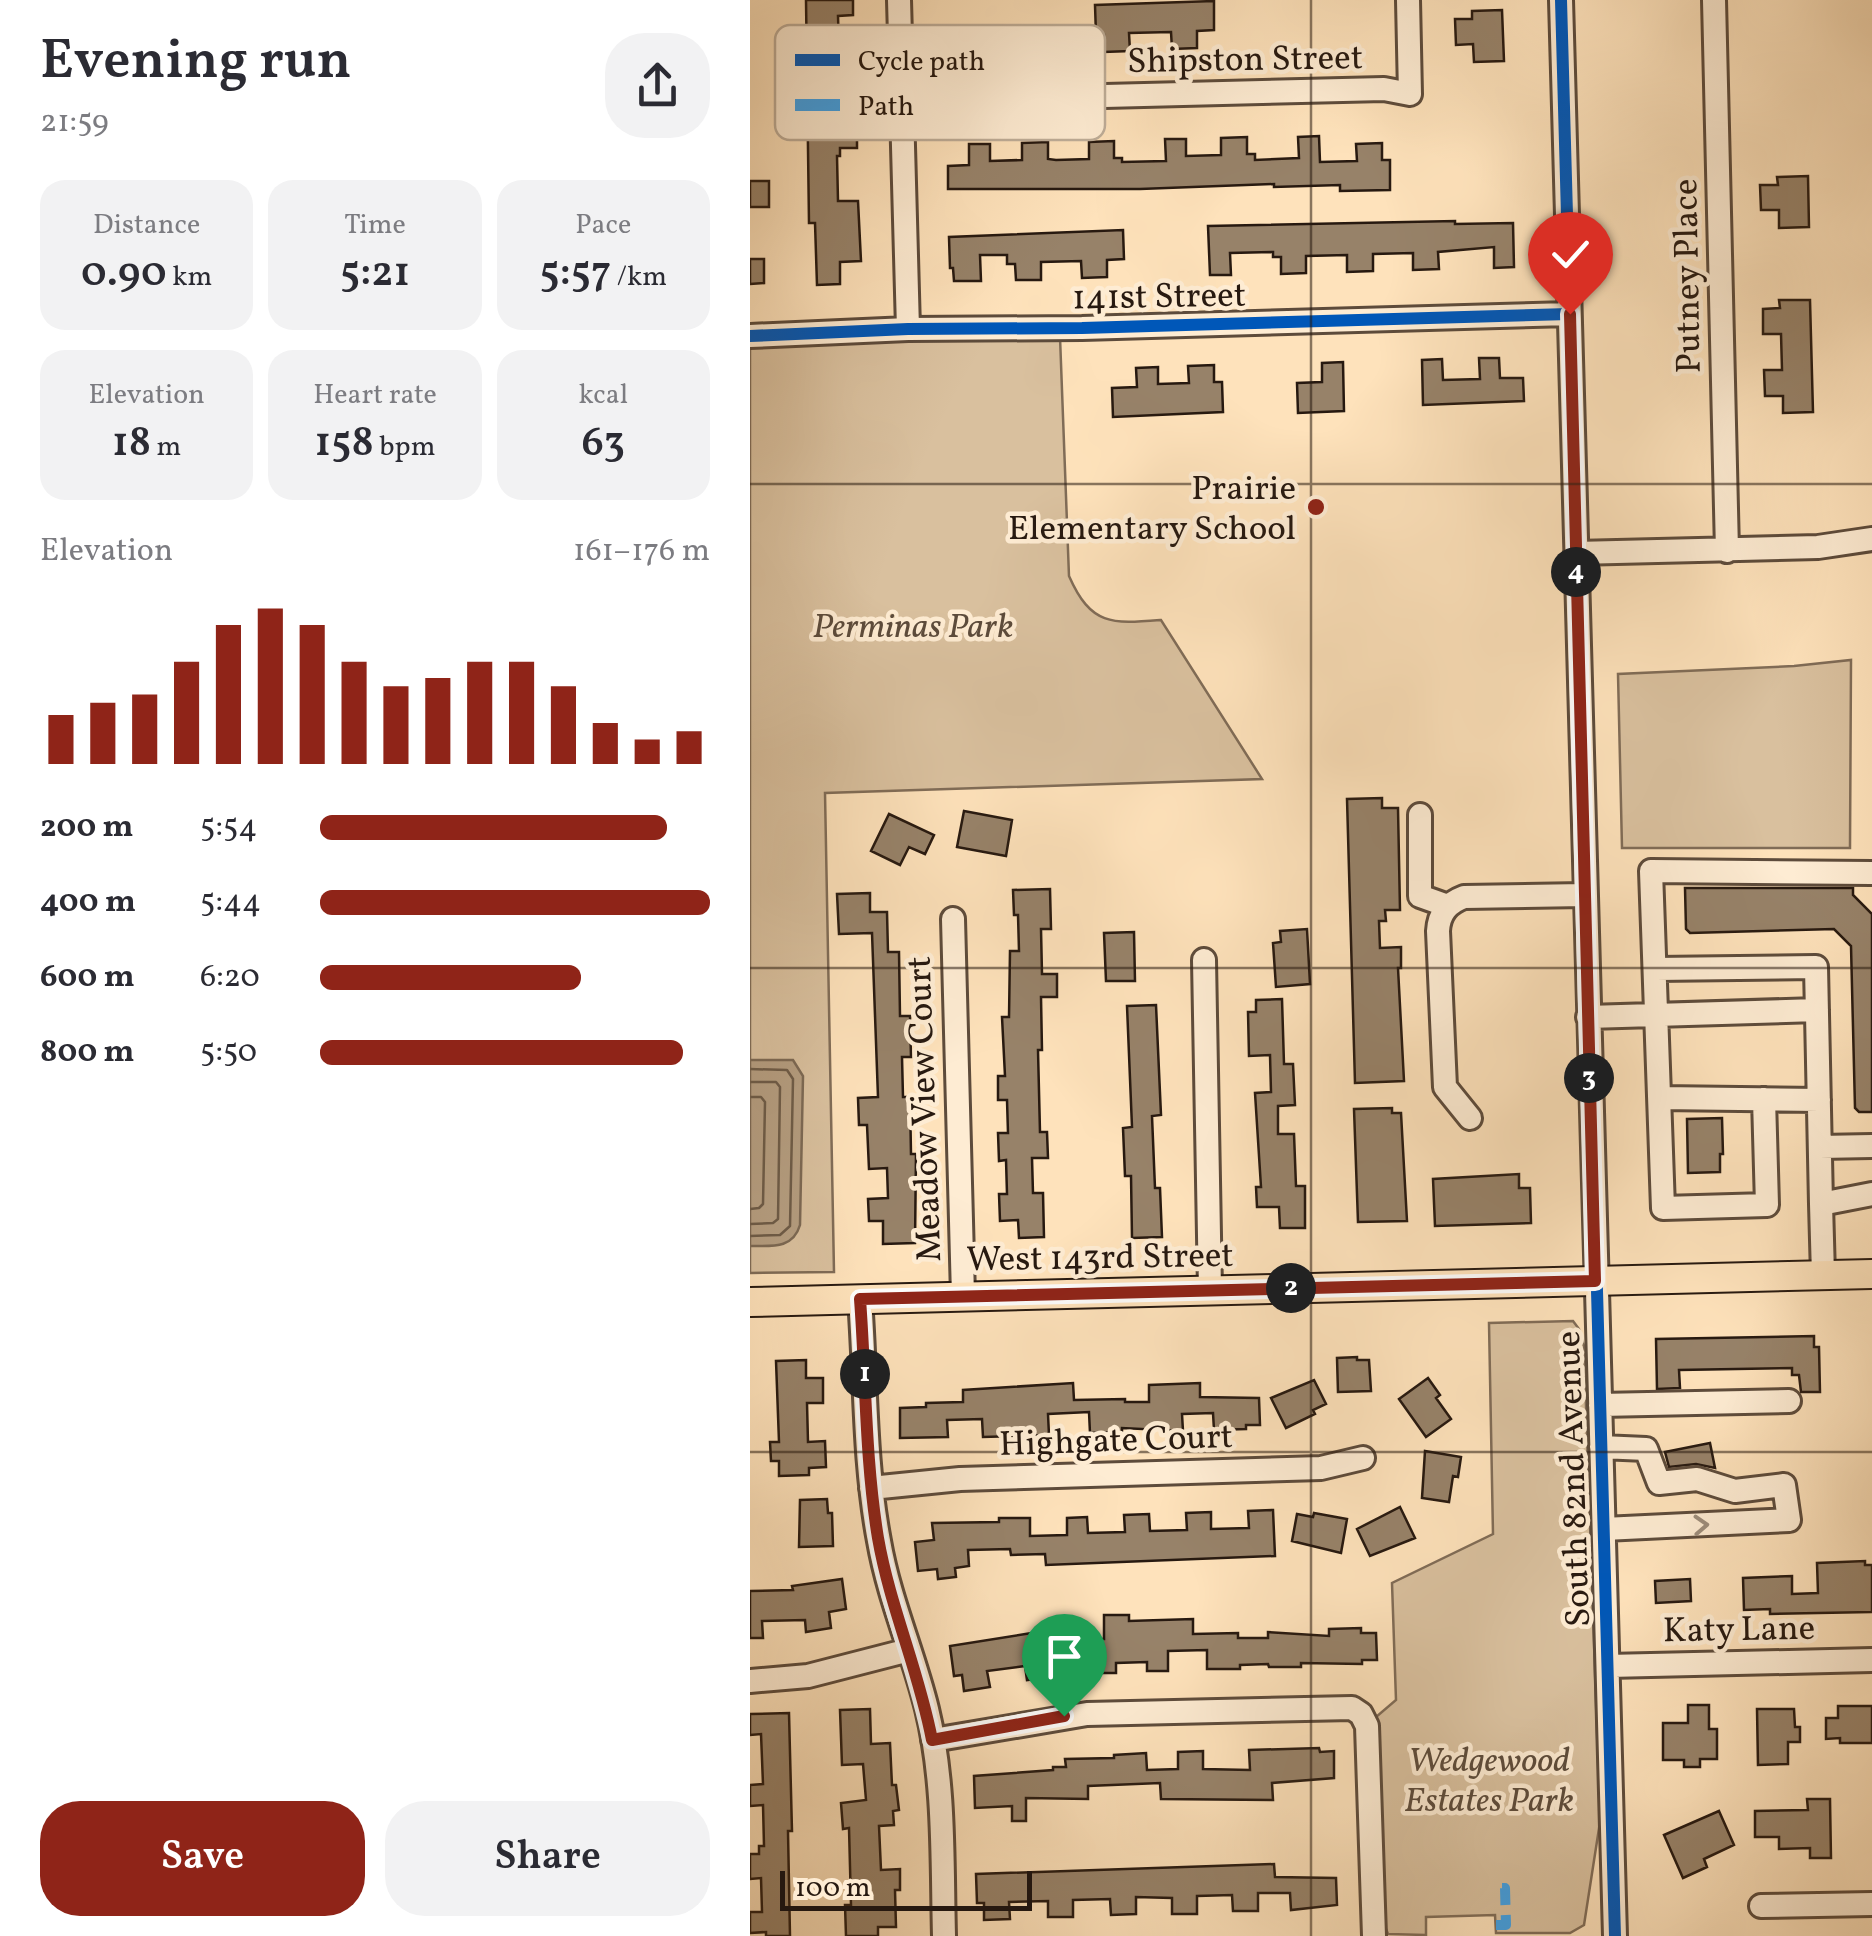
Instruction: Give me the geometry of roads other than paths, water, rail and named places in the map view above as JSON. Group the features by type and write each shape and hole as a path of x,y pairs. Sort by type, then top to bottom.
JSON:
{"main road":[{"name":"West 143rd Street","path":"750,1302 1872,1274"}],"street":[{"path":"899,0 899,25"},
{"name":"Shipston Street","path":"1105,96 1384,89 1410,94 1408,0"},
{"name":"South 82nd Avenue","path":"1562,0 1615,1936"},
{"name":"Putney Place","path":"1714,0 1727,551"},
{"path":"902,140 908,329"},
{"name":"141st Street","path":"750,336 1570,314"},
{"path":"1576,552 1818,548 1872,538"},
{"path":"1420,815 1420,896 1448,906"},
{"path":"1764,1099 1767,1205 1663,1208 1651,871 1872,872"},
{"path":"1470,1118 1444,1087 1438,931 1442,914 1464,896 1584,895"},
{"name":"Meadow View Court","path":"953,919 963,1296"},
{"path":"1204,960 1210,1290"},
{"path":"1656,969 1816,968 1823,1275"},
{"path":"1588,1017 1817,1010"},
{"path":"1660,1098 1819,1100"},
{"path":"1820,1146 1872,1146"},
{"path":"1821,1204 1872,1194"},
{"path":"860,1299 871,1488 889,1594 909,1650 932,1740 941,1818 944,1936"},
{"path":"1600,1405 1789,1400"},
{"path":"1601,1447 1646,1449 1659,1483 1661,1527"},
{"name":"Highgate Court","path":"871,1488 960,1479 1321,1468 1363,1458"},
{"path":"1604,1529 1789,1520 1784,1485 1735,1492 1697,1479 1659,1483"},
{"path":"750,1681 808,1676 909,1650"},
{"name":"Katy Lane","path":"1608,1666 1872,1660"},
{"path":"932,1740 1087,1714 1352,1708 1362,1714 1368,1731 1374,1936"},
{"path":"1762,1906 1872,1904"}],"water":[{"path":"750,1060 793,1060 803,1076 800,1225 792,1238 774,1246 750,1246"}],"place":[{"name":"Prairie Elementary School","path":"1316,507"}],"park label":[{"name":"Perminas Park","path":"913,625"},
{"name":"Wedgewood Estates Park","path":"1489,1779"}]}
